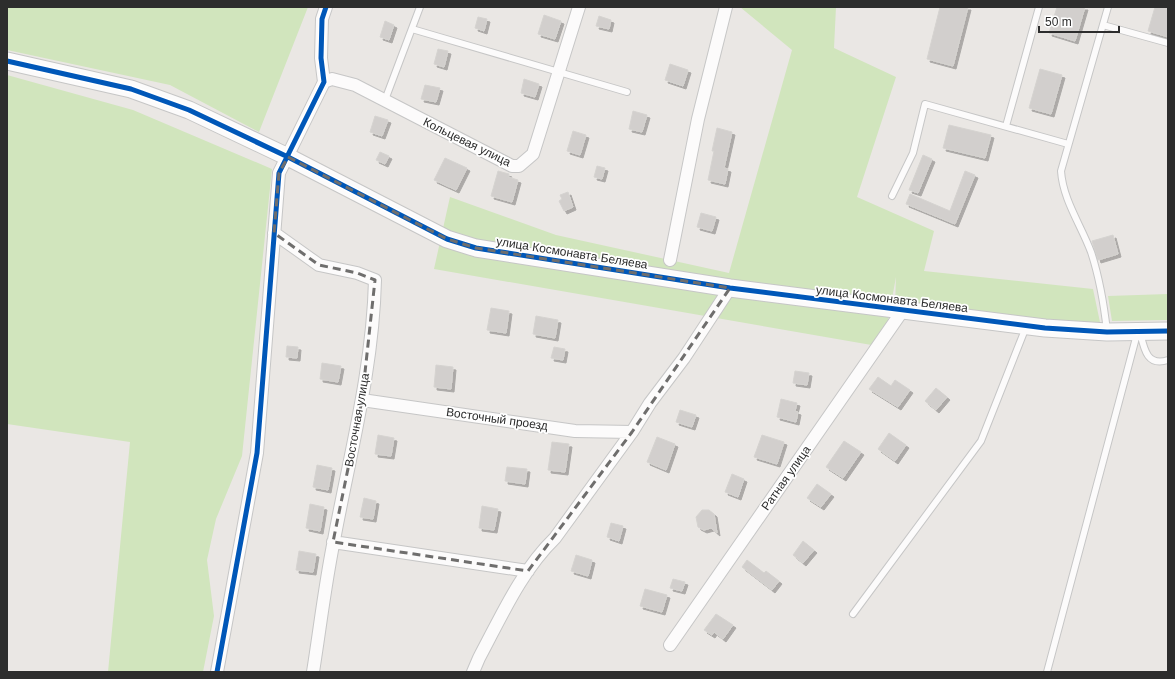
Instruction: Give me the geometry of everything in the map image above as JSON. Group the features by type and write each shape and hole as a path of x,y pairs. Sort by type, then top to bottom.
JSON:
{"street":[{"path":"217,672 257,453 279,174 324,82 321,58 322,20 326,7"},
{"name":"Кольцевая улица","path":"324,82 332,78 355,85 512,166 519,166 529,160 533,154 579,7"},
{"path":"670,260 698,119 726,7"},
{"name":"улица Космонавта Беляева","path":"7,61 131,89 189,110 288,157 447,239 476,248 730,288 1026,326 1107,332 1168,332"},
{"name":"Восточная улица","path":"274,233 319,266 356,273 375,280 374,303 362,400 333,542 313,672"},
{"path":"473,672 479,658 528,571 543,549 555,538 632,432 650,403 684,358 730,288"},
{"name":"Ратная улица","path":"670,645 903,310"},
{"name":"Восточный проезд","path":"362,400 574,431 632,432"},
{"path":"333,542 528,571"}],"lane":[{"path":"385,100 420,7"},
{"path":"1006,126 1039,7"},
{"path":"1107,332 1105,314 1091,253 1062,186 1061,171 1108,7"},
{"path":"1103,25 1168,43"},
{"path":"412,29 559,70 627,92"},
{"path":"892,196 913,153 925,104 1068,144"},
{"path":"853,614 981,441 1026,326"},
{"path":"1139,332 1146,351 1152,360 1157,363 1168,360"},
{"path":"1047,672 1139,332"}],"highlighted area":[{"path":"288,157 447,239 476,248 730,288 632,432 528,571 333,542 362,400 375,280 357,273 319,265 274,233 279,173"}],"green space":[{"path":"7,7 308,7 259,132 170,85 7,50"},
{"path":"740,7 836,7 834,48 896,77 857,197 934,231 924,271 1093,289 1101,327 895,305 896,277 883,347 434,269 450,197 556,235 729,273 792,50"},
{"path":"7,75 133,110 272,169 242,456 216,519 207,560 214,616 203,672 108,672 130,442 7,424"},
{"path":"1168,294 1168,320 1112,321 1108,296"}],"building":[{"path":"940,7 968,7 953,66 927,59"},
{"path":"1057,7 1085,7 1075,41 1049,33"},
{"path":"1155,7 1168,7 1168,37 1148,31"},
{"path":"544,15 561,21 555,39 538,34"},
{"path":"599,16 611,20 609,29 596,26"},
{"path":"478,17 487,19 484,31 475,28"},
{"path":"385,21 394,25 389,40 380,37"},
{"path":"438,49 448,51 444,67 434,64"},
{"path":"670,64 688,70 683,86 665,80"},
{"path":"1040,69 1062,75 1051,114 1029,108"},
{"path":"524,79 539,84 535,97 521,93"},
{"path":"425,85 440,88 436,102 421,99"},
{"path":"633,111 647,115 642,132 629,129"},
{"path":"375,116 388,120 382,136 370,132"},
{"path":"949,125 991,135 985,158 943,148"},
{"path":"717,128 732,132 724,168 728,169 725,184 708,180"},
{"path":"573,131 586,135 580,155 567,151"},
{"path":"380,152 389,156 385,164 376,160"},
{"path":"923,155 932,159 918,193 909,190"},
{"path":"445,158 467,168 456,190 434,180"},
{"path":"597,166 605,168 602,179 594,177"},
{"path":"498,171 509,174 508,177 518,180 512,202 491,196"},
{"path":"965,171 975,175 955,224 906,204 910,194 950,211"},
{"path":"568,192 573,207 564,211 559,201 562,199 560,195"},
{"path":"701,213 716,217 712,231 697,227"},
{"path":"1113,235 1118,254 1098,260 1092,241"},
{"path":"491,308 509,311 506,333 487,330"},
{"path":"536,316 558,320 555,338 533,334"},
{"path":"287,346 298,347 297,358 286,357"},
{"path":"554,347 565,349 563,360 551,358"},
{"path":"322,363 341,366 338,382 320,379"},
{"path":"436,365 453,367 451,389 434,387"},
{"path":"795,371 809,373 807,385 793,383"},
{"path":"878,377 891,386 895,380 910,390 898,407 869,389"},
{"path":"936,388 947,397 936,410 925,401"},
{"path":"781,399 797,403 795,411 798,412 796,422 777,417"},
{"path":"680,410 696,415 692,427 676,422"},
{"path":"889,433 906,445 895,461 878,449"},
{"path":"378,435 394,438 391,456 375,454"},
{"path":"762,435 784,442 777,464 754,457"},
{"path":"657,437 675,444 666,470 647,462"},
{"path":"844,441 861,452 843,478 826,467"},
{"path":"552,442 569,444 565,472 548,470"},
{"path":"317,465 332,468 328,490 313,487"},
{"path":"507,467 527,469 525,484 505,481"},
{"path":"732,474 744,479 738,497 725,492"},
{"path":"817,484 831,494 821,507 807,498"},
{"path":"364,498 376,501 373,519 360,517"},
{"path":"310,504 324,507 320,531 306,528"},
{"path":"482,506 498,509 494,530 479,528"},
{"path":"702,510 709,510 714,514 717,533 711,528 704,530 698,527 696,517"},
{"path":"611,523 623,526 619,541 607,537"},
{"path":"803,541 814,550 803,563 793,555"},
{"path":"299,551 316,554 313,572 296,570"},
{"path":"576,555 592,560 588,576 571,571"},
{"path":"747,560 764,573 766,571 779,581 772,590 742,567"},
{"path":"673,579 685,582 682,591 670,588"},
{"path":"645,589 667,595 662,612 640,606"},
{"path":"716,614 733,625 723,639 714,632 712,635 704,630"}],"cycle path":[{"path":"217,672 257,453 279,173 324,82 321,58 322,19 326,7"},
{"path":"7,61 131,89 189,110 288,157 447,239 476,248 730,288 1045,328 1107,332 1168,331"}]}
